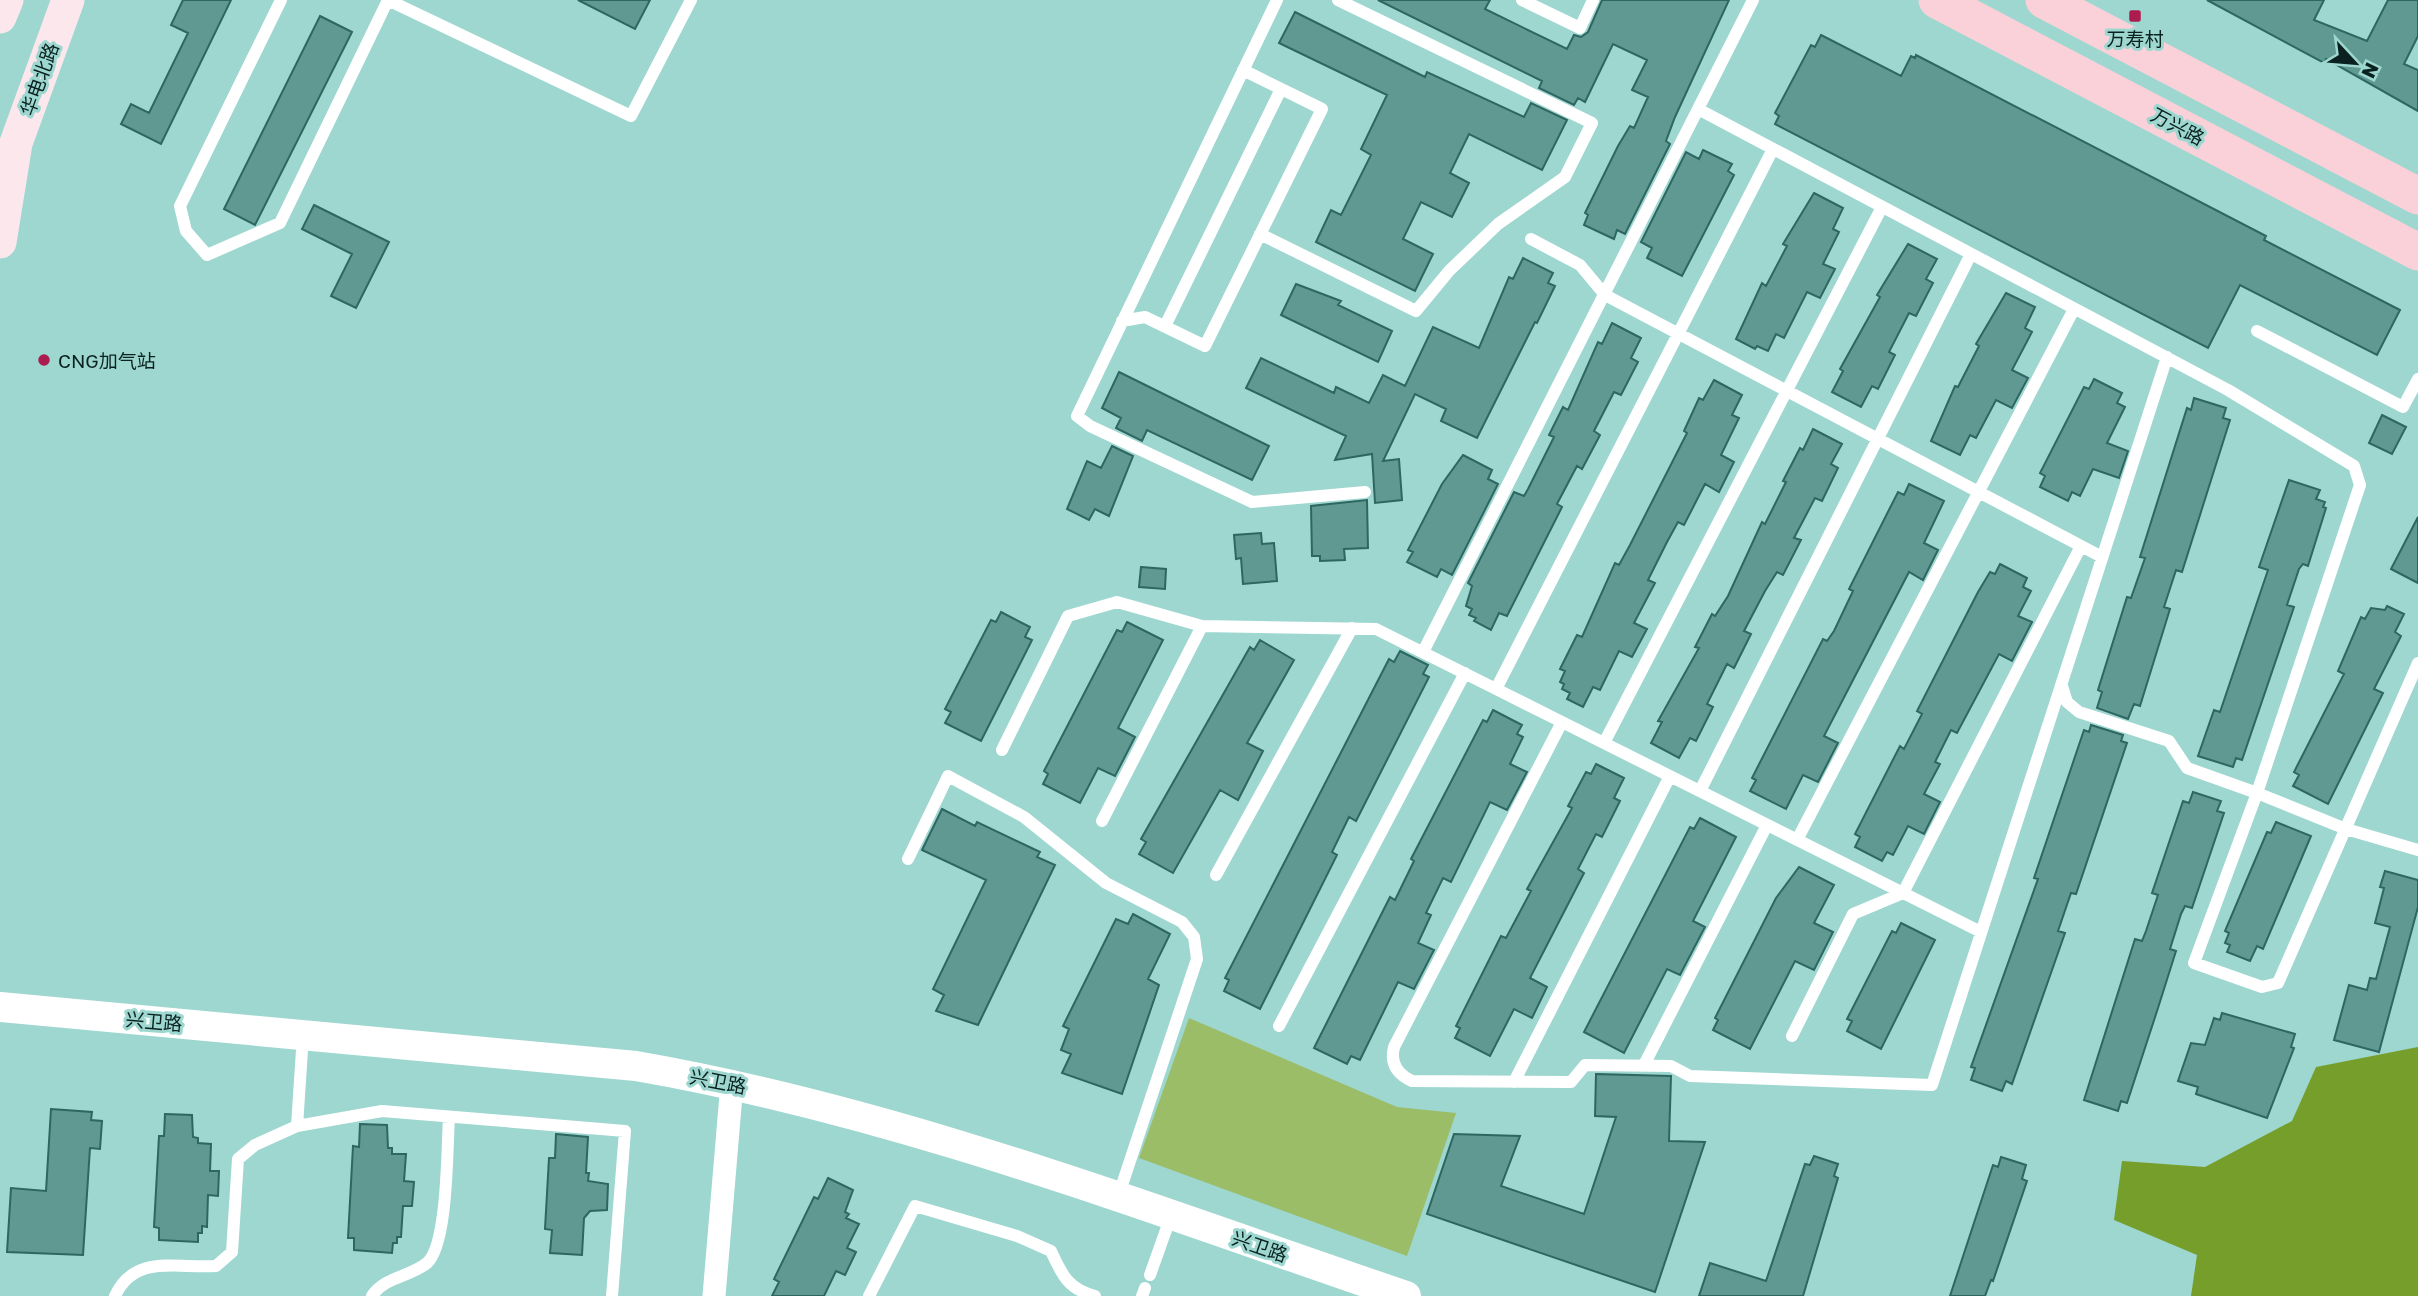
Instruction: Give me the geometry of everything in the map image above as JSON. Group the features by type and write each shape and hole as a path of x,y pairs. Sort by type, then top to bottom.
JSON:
{"main road":[{"path":"0,17 7,0"},
{"name":"华电北路","path":"0,242 8,140 68,0"},
{"name":"万兴路","path":"1937,0 2418,252"},
{"path":"2044,0 2418,196"}],"street":[{"name":"兴卫路","path":"0,1007 636,1066 732,1083 817,1104 1118,1197 1406,1296"},
{"path":"714,1296 732,1083"}],"lane":[{"path":"281,0 180,206 186,230 207,255 280,223 388,0 631,116 691,0"},
{"path":"1277,0 1077,416 1090,426 1252,502 1365,492"},
{"path":"1260,234 1416,311 1449,271 1498,224 1565,177 1592,123 1338,0"},
{"path":"1522,0 1580,28 1593,0"},
{"path":"1423,652 1753,0"},
{"path":"1122,321 1145,317 1205,346 1322,109 1243,71"},
{"path":"1165,326 1281,89"},
{"path":"1698,109 2228,390 2354,466 2360,485 2257,793 2194,963 2262,987 2278,983 2418,663"},
{"path":"1496,689 1773,149"},
{"path":"1604,743 1882,207"},
{"path":"1531,239 1580,265 1605,295 2102,557"},
{"path":"1700,791 1971,254"},
{"path":"1797,840 2074,309"},
{"path":"2257,331 2403,407 2418,379"},
{"path":"1562,722 1392,1055 1398,1072 1412,1081 1571,1082 1585,1065 1671,1066 1690,1076 1932,1085 2166,358"},
{"path":"1792,1036 1853,914 1903,892 2081,546"},
{"path":"1002,750 1068,616 1117,602 1202,626 1376,629 1981,932"},
{"path":"1102,821 1202,626"},
{"path":"1216,875 1352,628"},
{"path":"1279,1026 1465,673"},
{"path":"2062,682 2067,702 2080,712 2169,741 2187,768 2257,793 2346,830 2418,850"},
{"path":"908,859 948,776 1024,817 1106,883 1174,917 1189,929 1197,948 1194,971 1118,1197"},
{"path":"1514,1082 1670,776"},
{"path":"1644,1066 1767,825"},
{"path":"297,1126 303,1035"},
{"path":"115,1296 128,1278 157,1264 209,1266 227,1259 234,1243 238,1159 255,1145 297,1126 382,1111 625,1131 612,1296"},
{"path":"372,1296 382,1285 422,1266 438,1248 449,1117"},
{"path":"869,1296 915,1206 1017,1236 1051,1251 1065,1281 1079,1292 1095,1296"},
{"path":"1146,1286 1171,1215"}],"green space":[{"path":"1189,1018 1397,1107 1456,1113 1407,1256 1139,1158"},
{"path":"2418,1047 2418,1296 2191,1296 2197,1255 2114,1220 2122,1161 2205,1167 2292,1121 2316,1067"}],"building":[{"path":"183,0 231,0 161,144 121,124 131,104 149,113 188,33 171,25"},
{"path":"578,0 650,0 635,29"},
{"path":"1378,0 1490,0 1485,9 1567,49 1574,35 1581,37 1588,32 1602,0 1729,0 1675,117 1666,141 1670,144 1625,234 1617,230 1614,239 1584,225 1588,215 1585,213 1618,146 1630,126 1634,128 1648,97 1632,90 1647,60 1613,44 1585,102 1578,98 1574,105 1539,88 1542,81"},
{"path":"2207,0 2324,0 2314,20 2367,41 2388,0 2418,0 2418,36 2404,64 2418,70 2418,111 2326,59 2324,63"},
{"path":"1295,12 1425,77 1427,72 1524,117 1531,103 1567,120 1542,170 1469,134 1450,173 1469,183 1452,217 1421,202 1403,239 1433,254 1415,291 1316,242 1331,210 1341,215 1371,155 1361,149 1387,95 1279,43"},
{"path":"320,16 352,32 255,225 224,209"},
{"path":"1821,35 1901,76 1911,56 1915,58 1916,55 2266,236 2264,240 2400,310 2377,355 2240,285 2208,348 1775,124 1779,116 1775,113 1811,45 1815,47"},
{"path":"1703,150 1732,164 1728,171 1734,175 1682,276 1647,258 1652,248 1641,242 1686,152 1699,159"},
{"path":"1814,193 1843,208 1833,229 1839,232 1823,264 1835,269 1820,298 1807,292 1784,338 1776,334 1768,351 1757,346 1755,349 1736,339 1762,283 1766,286 1787,246 1783,244"},
{"path":"314,205 389,242 356,308 331,296 352,254 302,229"},
{"path":"1908,244 1937,259 1926,279 1933,283 1916,316 1909,313 1889,352 1895,355 1878,389 1872,386 1861,407 1832,392 1843,371 1840,369 1880,297 1877,295"},
{"path":"1523,258 1553,273 1548,283 1555,286 1537,323 1535,322 1477,438 1441,421 1446,409 1415,394 1383,461 1399,459 1402,500 1375,503 1372,454 1335,460 1346,436 1246,388 1261,358 1334,393 1336,387 1369,403 1383,375 1405,386 1433,327 1479,348 1509,277 1513,279"},
{"path":"1296,284 1341,301 1338,305 1392,331 1378,362 1281,315"},
{"path":"2006,293 2035,307 2025,328 2032,332 2012,370 2028,378 2012,408 1996,400 1976,438 1970,435 1960,455 1931,441 1955,386 1958,387 1979,346 1976,344"},
{"path":"1612,323 1641,338 1631,358 1638,362 1621,395 1614,392 1594,431 1600,435 1582,469 1577,466 1557,504 1562,507 1507,616 1499,613 1491,630 1474,621 1476,618 1469,615 1472,609 1466,606 1472,586 1468,583 1514,492 1524,496 1528,489 1554,437 1549,435 1563,407 1568,410 1598,342 1602,344"},
{"path":"1119,372 1269,446 1252,480 1147,430 1142,441 1116,428 1121,418 1102,408"},
{"path":"2094,379 2122,393 2117,403 2125,407 2107,443 2128,451 2119,478 2093,469 2080,496 2072,492 2068,501 2040,487 2045,476 2040,473 2084,387 2089,389"},
{"path":"1714,380 1742,395 1732,415 1739,418 1721,455 1734,462 1719,492 1705,484 1684,525 1678,522 1648,580 1655,583 1634,623 1647,629 1632,657 1619,651 1600,690 1593,687 1583,707 1567,699 1570,693 1562,689 1564,684 1560,682 1565,671 1560,669 1577,635 1582,637 1615,563 1619,565 1630,545 1687,433 1684,431 1699,398 1703,400"},
{"path":"2194,398 2226,408 2223,418 2230,420 2182,572 2176,570 2164,607 2170,609 2140,706 2134,704 2128,719 2097,708 2102,692 2098,690 2127,597 2131,598 2145,558 2140,557 2187,408 2191,410"},
{"path":"2382,415 2406,427 2392,454 2369,443"},
{"path":"1813,429 1842,444 1831,464 1838,468 1822,501 1815,498 1794,538 1801,540 1783,575 1777,572 1744,631 1751,634 1734,668 1727,664 1707,704 1713,707 1696,741 1690,738 1679,758 1651,743 1662,722 1658,721 1699,648 1695,647 1712,614 1715,616 1728,596 1762,522 1765,524 1786,482 1783,481"},
{"path":"1112,446 1133,456 1109,516 1095,509 1089,520 1067,509 1087,461 1101,468"},
{"path":"1463,455 1492,470 1488,479 1498,484 1452,575 1441,569 1437,577 1407,562 1413,552 1408,550 1442,484"},
{"path":"2289,480 2320,490 2316,499 2325,502 2323,507 2326,508 2308,566 2303,564 2299,569 2287,605 2294,607 2242,760 2236,758 2233,767 2198,756 2214,710 2220,712 2268,570 2259,567"},
{"path":"1909,484 1944,501 1924,543 1938,550 1923,580 1909,572 1824,736 1838,743 1818,782 1803,775 1786,809 1750,791 1756,780 1752,778 1823,639 1827,641 1834,631 1853,591 1849,589 1898,492 1904,495"},
{"path":"1367,500 1368,548 1344,549 1345,560 1320,561 1320,556 1312,556 1311,506"},
{"path":"2418,517 2418,583 2391,569"},
{"path":"1261,533 1262,544 1274,543 1277,581 1243,584 1241,558 1236,559 1234,535"},
{"path":"2000,564 2027,578 2023,587 2031,591 2018,616 2032,622 2012,661 1999,654 1957,733 1951,730 1935,762 1940,764 1924,794 1940,802 1924,834 1908,826 1893,855 1887,852 1882,861 1855,847 1860,837 1855,834 1900,746 1904,749 1922,714 1917,711 1978,592 1990,572 1995,574"},
{"path":"1141,567 1166,569 1165,589 1139,587"},
{"path":"2387,606 2404,614 2395,632 2401,636 2374,689 2383,693 2328,804 2293,786 2299,775 2294,772 2344,674 2338,671 2361,617 2365,619 2371,608 2385,610"},
{"path":"1001,612 1030,627 1025,637 1032,640 981,741 945,723 951,712 945,709 991,620 996,622"},
{"path":"1127,622 1163,640 1118,728 1135,737 1115,776 1098,768 1080,803 1043,784 1048,774 1044,771 1117,630 1122,632"},
{"path":"1260,640 1294,660 1247,743 1263,751 1238,800 1220,790 1173,873 1139,854 1146,842 1141,839 1250,647 1254,650"},
{"path":"1400,651 1428,665 1423,674 1429,677 1356,821 1349,817 1332,852 1337,855 1260,1009 1224,991 1229,980 1225,978 1389,659 1394,662"},
{"path":"1493,710 1522,725 1517,734 1523,737 1510,764 1527,772 1507,810 1490,802 1451,882 1443,878 1426,913 1431,915 1418,943 1434,950 1414,989 1398,982 1360,1060 1351,1056 1347,1064 1314,1048 1390,897 1395,900 1414,861 1411,859 1483,720 1487,722"},
{"path":"2091,725 2123,735 2121,741 2127,743 2076,894 2071,893 2058,931 2065,933 2012,1084 2006,1081 2002,1091 1971,1080 1975,1068 1971,1067 2038,879 2034,878 2084,730 2089,732"},
{"path":"1596,764 1624,778 1614,798 1620,801 1602,837 1596,834 1578,869 1584,873 1530,978 1547,987 1532,1018 1514,1009 1490,1056 1455,1038 1460,1028 1456,1026 1501,936 1506,938 1531,891 1527,889 1572,808 1568,806 1586,772 1591,774"},
{"path":"2193,792 2221,801 2217,811 2224,813 2192,908 2185,906 2181,914 2170,949 2176,951 2158,1008 2127,1103 2121,1101 2118,1111 2084,1100 2135,939 2142,941 2158,895 2152,893 2183,801 2189,803"},
{"path":"942,809 975,826 977,822 1040,852 1037,857 1055,865 978,1025 936,1011 944,995 933,989 986,880 922,850"},
{"path":"1700,818 1736,837 1693,921 1705,927 1680,975 1667,969 1624,1053 1584,1032 1690,827 1694,829"},
{"path":"2276,822 2311,836 2263,949 2257,946 2250,961 2227,952 2230,945 2225,943 2229,933 2225,931 2267,832 2271,833"},
{"path":"1799,867 1834,885 1814,923 1833,932 1814,970 1795,961 1750,1049 1713,1030 1718,1020 1715,1018 1776,898"},
{"path":"2385,871 2418,880 2418,907 2379,1052 2334,1040 2349,985 2367,990 2370,978 2376,979 2390,927 2375,923 2384,888 2380,887"},
{"path":"1133,914 1170,934 1148,979 1159,985 1122,1094 1062,1073 1071,1054 1061,1050 1069,1029 1063,1026 1116,919 1128,924"},
{"path":"1901,923 1935,940 1881,1049 1847,1031 1852,1021 1847,1019 1892,931 1896,933"},
{"path":"2222,1013 2295,1034 2291,1047 2294,1048 2267,1118 2196,1094 2198,1087 2178,1081 2191,1043 2205,1045 2214,1018 2220,1020"},
{"path":"1596,1074 1671,1076 1669,1141 1705,1142 1655,1292 1427,1214 1454,1134 1520,1136 1501,1186 1584,1214 1616,1117 1595,1116"},
{"path":"51,1109 92,1112 91,1120 102,1121 100,1149 90,1148 83,1255 7,1252 11,1188 46,1191"},
{"path":"165,1114 192,1115 193,1137 198,1138 198,1143 211,1144 210,1171 219,1171 218,1196 208,1195 207,1227 202,1226 202,1233 198,1233 198,1242 159,1240 159,1228 154,1227 159,1136 164,1136"},
{"path":"360,1124 387,1125 388,1148 392,1148 392,1154 406,1154 404,1181 414,1182 412,1206 403,1206 401,1237 397,1237 397,1243 393,1243 392,1253 354,1250 354,1238 348,1238 353,1146 359,1147"},
{"path":"556,1134 588,1137 588,1181 608,1184 607,1210 590,1211 584,1218 582,1255 550,1253 552,1230 545,1229 549,1158 555,1158"},
{"path":"1814,1156 1838,1164 1834,1176 1838,1178 1803,1296 1699,1296 1710,1263 1766,1281 1805,1164 1810,1165"},
{"path":"2001,1157 2026,1165 2022,1179 2027,1181 1993,1281 1991,1280 1985,1296 1950,1296 1993,1165 1998,1167"},
{"path":"828,1178 853,1190 845,1212 849,1214 846,1218 859,1224 847,1248 856,1252 845,1275 836,1271 824,1296 772,1296 779,1282 774,1279 814,1197 818,1199"}],"place":[{"name":"万寿村","path":"2135,16"},
{"name":"CNG加气站","path":"44,360"}]}
